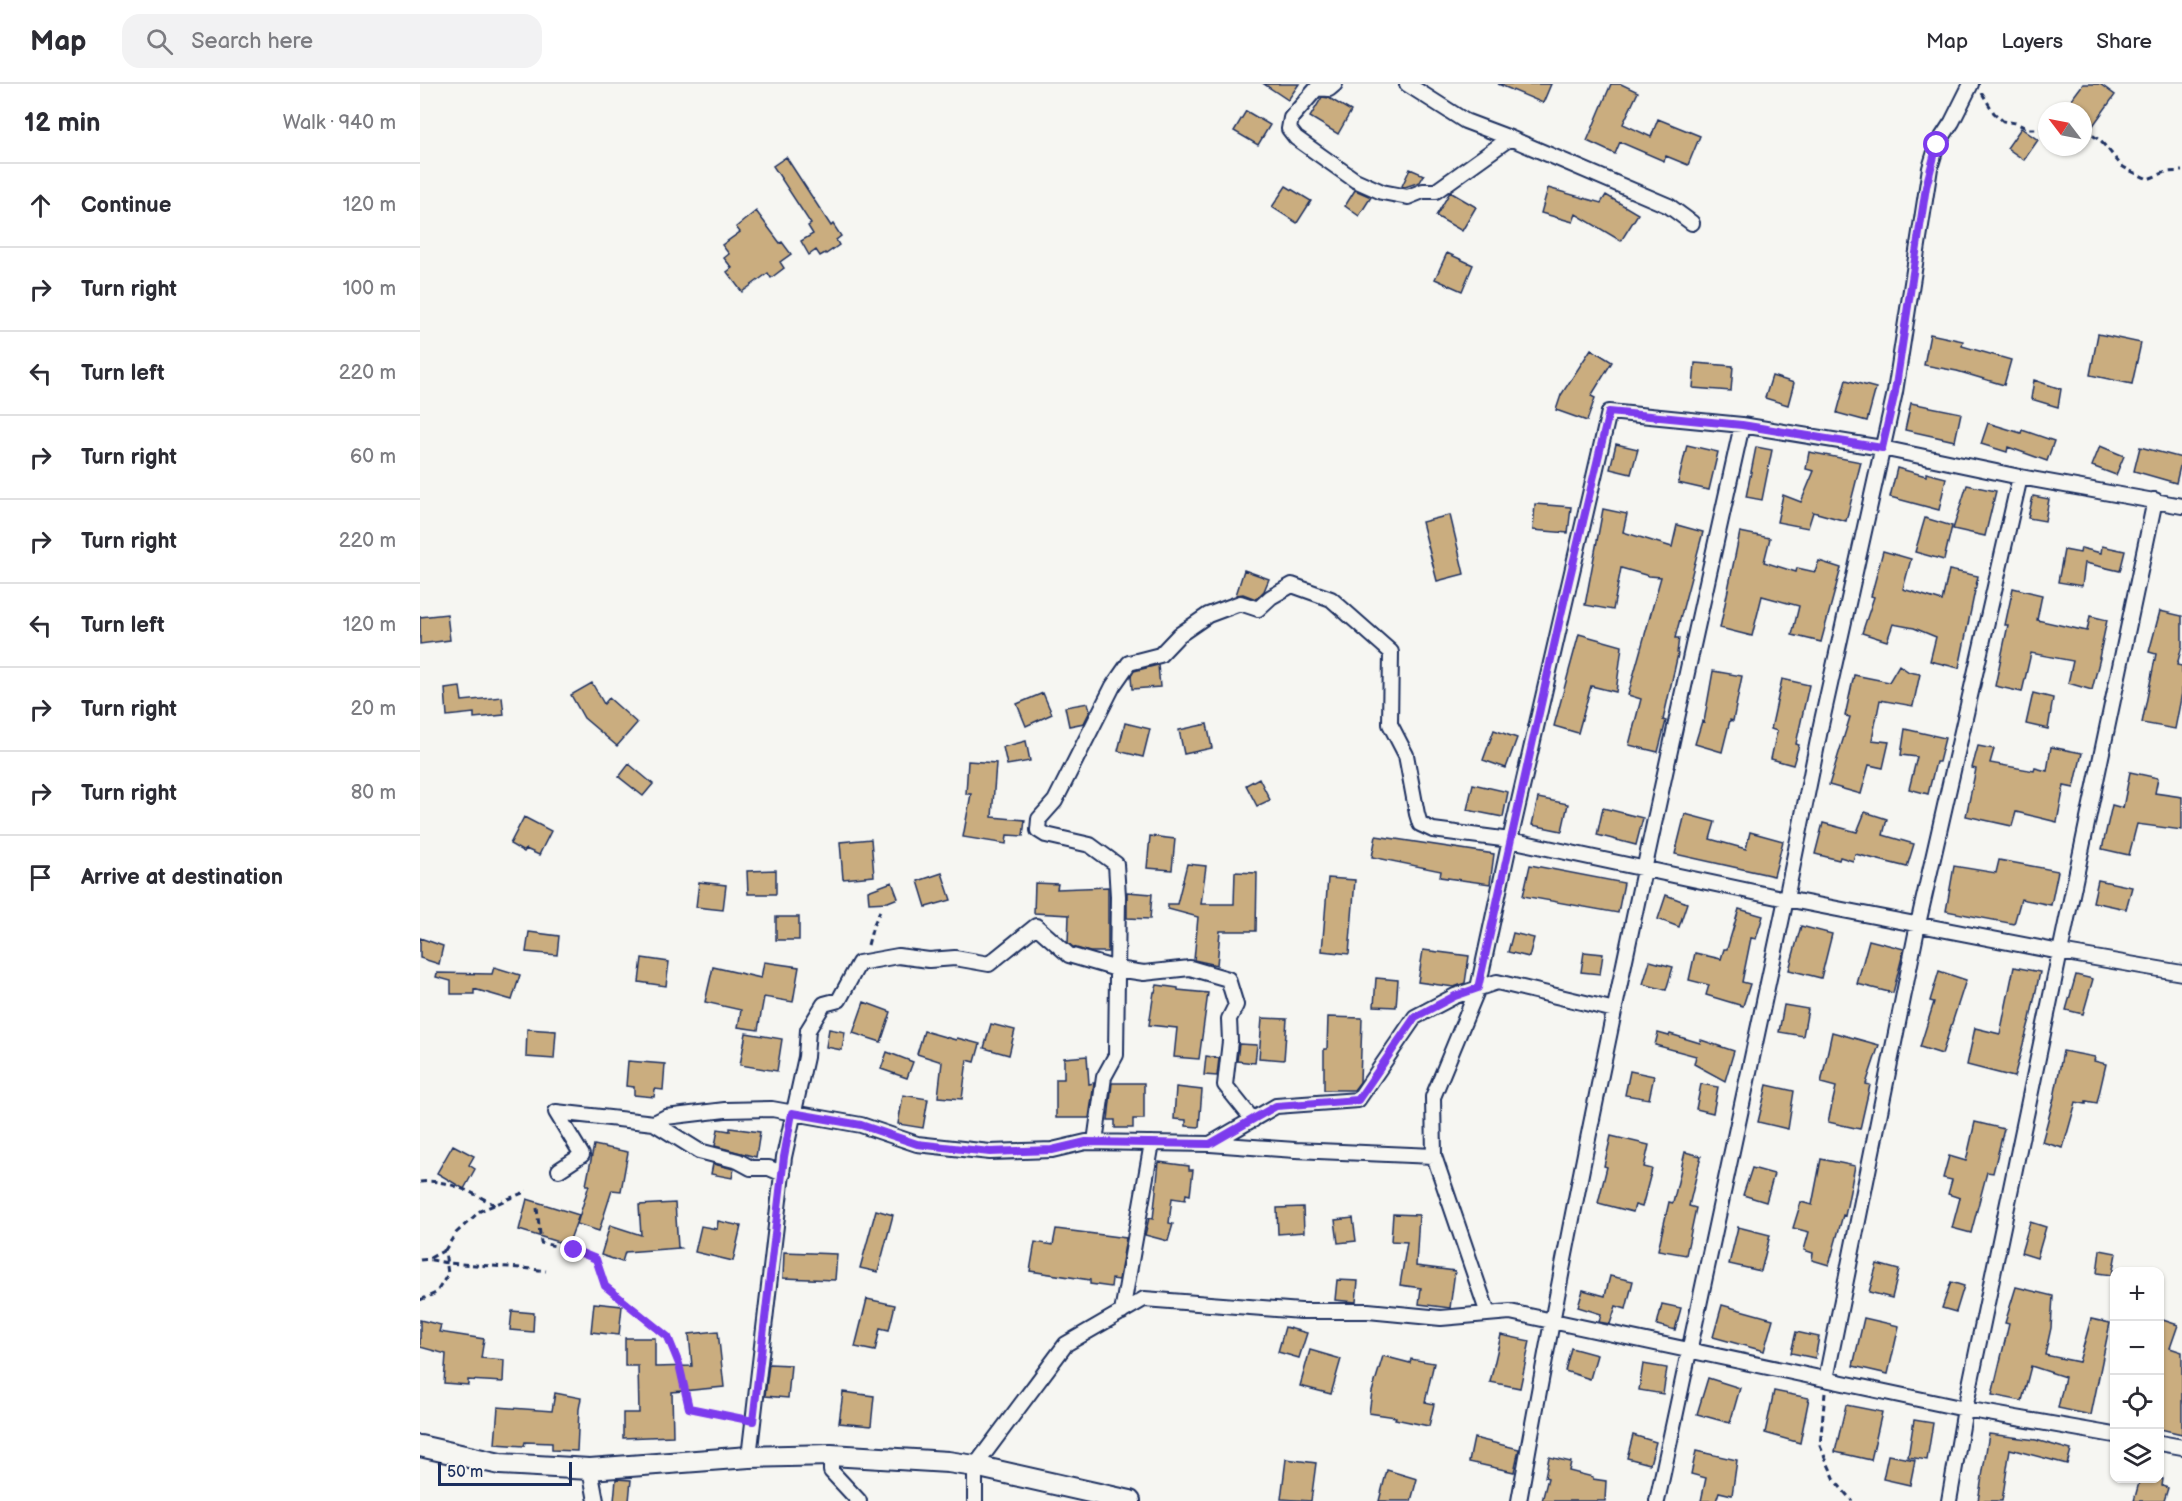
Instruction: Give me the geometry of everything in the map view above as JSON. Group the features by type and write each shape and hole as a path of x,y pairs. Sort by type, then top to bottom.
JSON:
{"main road":[{"path":"420,1446 500,1464 590,1469 749,1457 831,1455 975,1466 1130,1501"}],"street":[{"path":"1335,84 1329,90 1317,88 1291,118 1289,129 1296,138 1355,180 1382,192 1408,197 1423,191 1436,190 1510,138"},
{"path":"1407,84 1465,122 1510,138 1669,206 1692,224"},
{"path":"1658,1501 1821,725 1895,392 1930,168 1937,145 1952,122 1971,84"},
{"path":"1488,1314 1434,1156 1433,1097 1478,988 1609,412 1742,425 1882,448 2019,477 2182,506"},
{"path":"1519,1501 1551,1321 1644,867 1742,425"},
{"path":"1826,1378 1918,924 2019,477"},
{"path":"1950,1501 1965,1409 2155,500"},
{"path":"1095,1142 1104,1077 1116,1055 1118,896 1116,864 1090,845 1046,835 1038,830 1039,819 1055,801 1113,686 1129,663 1160,655 1179,635 1208,615 1240,603 1258,609 1271,597 1292,585 1331,598 1391,652 1390,724 1407,755 1420,824 1433,830 1510,840 1786,899 2182,973"},
{"path":"749,1457 783,1174 792,1113 799,1094 806,1057 808,1030 824,1004 839,1000 859,963 898,956 929,960 956,958 989,964 1036,926 1069,955 1117,969 1144,973 1190,968 1228,980 1236,1005 1229,1019 1230,1041 1225,1085 1252,1120"},
{"path":"1210,1144 1276,1106 1358,1100 1415,1017 1455,996 1478,988 1497,982 1615,1010"},
{"path":"654,1123 666,1116 725,1110 772,1109 861,1125 917,1144 990,1152 1052,1150 1095,1142 1210,1144 1317,1152 1434,1156"},
{"path":"560,1170 582,1155 556,1112 654,1123 699,1151 738,1161 752,1168 769,1168 783,1174"},
{"path":"1122,1312 1152,1143"},
{"path":"975,1501 975,1466 1066,1344 1144,1299 1301,1311 1368,1311 1442,1318 1510,1312 1965,1409 2110,1434"},
{"path":"2164,1444 2182,1447"},
{"path":"831,1455 831,1471 859,1501"},
{"path":"590,1469 596,1501"}],"path":[{"path":"1977,84 1994,113 2004,121 2029,129 2038,129"},
{"path":"2092,136 2110,150 2123,166 2148,179 2166,172 2182,171"},
{"path":"859,963 867,948 880,911"},
{"path":"420,1182 444,1182 495,1205"},
{"path":"428,1259 445,1250 456,1233 480,1211 527,1191"},
{"path":"537,1208 541,1243 574,1250 596,1259 605,1286 668,1337 679,1364 689,1408 753,1421"},
{"path":"420,1300 436,1293 448,1274 445,1250"},
{"path":"420,1260 546,1271"},
{"path":"1826,1378 1820,1446 1836,1482 1852,1501"}],"building":[{"path":"1264,84 1299,84 1288,100"},
{"path":"1498,84 1551,84 1543,103"},
{"path":"1611,84 1621,84 1638,92 1623,124 1651,137 1658,119 1700,136 1688,165 1666,156 1664,161 1620,142 1615,154 1587,141"},
{"path":"2083,84 2100,84 2115,95 2092,127 2092,102 2070,102"},
{"path":"1322,97 1329,98 1351,111 1338,134 1310,117"},
{"path":"1246,111 1270,125 1258,145 1234,131"},
{"path":"2021,128 2038,140 2024,160 2007,148"},
{"path":"786,157 831,226 833,224 841,236 836,240 839,245 826,254 820,256 816,250 809,255 801,241 813,234 808,226 811,224 773,166"},
{"path":"1410,169 1424,175 1420,182 1402,186"},
{"path":"1286,186 1311,201 1297,223 1272,207"},
{"path":"1548,188 1601,203 1606,195 1638,214 1621,241 1576,214 1573,222 1541,213"},
{"path":"1355,190 1371,197 1359,216 1345,206"},
{"path":"1450,192 1476,207 1462,231 1436,216"},
{"path":"756,211 791,254 780,262 784,268 771,278 768,273 742,292 727,272 732,268 724,258 729,254 722,245 740,232 736,227"},
{"path":"1447,253 1473,265 1462,291 1435,279"},
{"path":"1930,334 1963,341 1962,346 2011,360 2004,385 1957,371 1924,365"},
{"path":"2098,334 2141,343 2132,384 2090,375"},
{"path":"1591,349 1612,362 1591,396 1595,398 1587,421 1556,410 1561,395"},
{"path":"1695,363 1733,366 1731,391 1693,388"},
{"path":"1772,376 1794,383 1788,405 1765,398"},
{"path":"1846,380 1876,388 1867,421 1837,413"},
{"path":"2034,380 2061,389 2058,407 2031,399"},
{"path":"1911,403 1961,413 1955,441 1905,430"},
{"path":"1988,423 2021,433 2022,430 2054,441 2047,461 2008,447 2007,452 1981,444"},
{"path":"1616,444 1638,449 1631,474 1610,469"},
{"path":"1687,445 1718,452 1709,490 1678,483"},
{"path":"2100,446 2124,456 2116,475 2092,466"},
{"path":"1756,447 1772,450 1762,500 1746,497"},
{"path":"2140,447 2182,458 2176,483 2134,471"},
{"path":"1809,452 1861,462 1846,521 1813,512 1808,528 1777,522 1783,495 1801,502 1814,471 1806,469"},
{"path":"1897,468 1926,476 1926,473 1946,478 1939,510 1890,497"},
{"path":"1967,485 1996,491 1985,536 1953,529"},
{"path":"2033,496 2049,499 2045,521 2028,518"},
{"path":"1535,504 1571,507 1568,533 1533,530"},
{"path":"1603,509 1627,514 1623,532 1672,547 1677,525 1703,532 1675,638 1679,638 1678,654 1658,752 1629,745 1641,699 1628,695 1661,577 1621,568 1613,610 1585,605"},
{"path":"1450,515 1464,574 1437,581 1422,522"},
{"path":"1925,518 1952,526 1944,560 1915,552"},
{"path":"1740,532 1770,538 1764,562 1796,572 1797,568 1815,572 1819,561 1841,568 1821,642 1792,635 1799,606 1762,596 1752,636 1720,628"},
{"path":"2102,546 2125,551 2120,571 2085,563 2082,586 2058,582 2064,550 2080,553 2081,548 2101,553"},
{"path":"1883,551 1911,559 1903,589 1942,601 1949,570 1978,576 1959,668 1930,661 1936,637 1914,628 1893,624 1887,641 1862,633 1874,597 1871,596"},
{"path":"1244,570 1269,579 1264,591 1256,599 1243,594 1236,595"},
{"path":"2013,588 2042,595 2037,620 2087,631 2090,616 2107,620 2092,690 2068,683 2073,661 2031,653 2022,692 1995,686"},
{"path":"2160,611 2182,616 2182,646 2177,665 2182,666 2182,693 2175,729 2142,723 2156,654 2149,652"},
{"path":"447,614 450,640 420,644 420,617"},
{"path":"1579,634 1622,646 1616,692 1591,686 1578,733 1554,726"},
{"path":"1158,665 1160,687 1132,689 1131,676 1134,671"},
{"path":"1899,665 1909,672 1920,674 1913,706 1880,700 1872,740 1889,742 1883,768 1869,765 1861,794 1829,785 1850,717 1845,716 1854,675 1889,682"},
{"path":"1713,671 1742,676 1733,721 1730,720 1722,752 1695,744 1702,721 1704,722"},
{"path":"1782,679 1809,685 1796,744 1799,745 1793,765 1771,759 1777,731 1771,729"},
{"path":"592,683 604,704 609,698 637,723 617,746 584,718 571,695"},
{"path":"460,687 462,701 502,697 504,715 474,718 474,713 447,716 445,689"},
{"path":"1043,693 1052,714 1026,726 1017,704"},
{"path":"2033,693 2053,698 2048,729 2026,724"},
{"path":"1088,703 1090,711 1084,723 1069,726 1065,707"},
{"path":"1125,723 1150,729 1143,757 1118,751"},
{"path":"1207,724 1212,748 1184,754 1179,730"},
{"path":"1905,729 1945,738 1928,794 1909,789 1917,757 1901,755"},
{"path":"1494,730 1517,738 1506,768 1483,760"},
{"path":"1026,741 1030,761 1007,765 1003,747"},
{"path":"1978,746 1994,749 1990,763 2034,771 2035,768 2047,771 2051,747 2082,753 2074,788 2064,786 2057,822 2016,812 2012,826 1966,816 1976,769 1972,768"},
{"path":"968,761 996,763 992,817 1025,820 1023,836 1007,835 1006,844 963,837 971,794 966,794"},
{"path":"629,764 653,784 643,796 619,777"},
{"path":"2130,772 2158,778 2155,793 2182,797 2182,830 2137,824 2129,855 2102,849 2112,805 2123,808"},
{"path":"1259,778 1270,800 1257,806 1246,785"},
{"path":"1473,784 1508,792 1503,817 1467,810"},
{"path":"1538,798 1568,804 1562,831 1532,825"},
{"path":"1603,808 1643,818 1636,845 1597,835"},
{"path":"1865,812 1887,819 1883,835 1914,844 1907,867 1855,854 1853,861 1815,854 1823,823 1857,832"},
{"path":"1685,814 1715,822 1710,839 1746,849 1750,832 1783,841 1774,876 1675,854"},
{"path":"524,817 551,831 539,855 526,849 524,852 510,844"},
{"path":"1150,836 1175,839 1172,870 1147,868"},
{"path":"1376,836 1494,854 1490,884 1440,877 1441,871 1372,857"},
{"path":"871,839 874,876 843,879 840,842"},
{"path":"1999,860 2058,871 2051,905 2021,899 2014,924 1946,911 1954,866 1996,873"},
{"path":"1187,864 1206,866 1201,904 1234,904 1235,872 1257,873 1256,931 1220,931 1217,965 1194,960 1198,917 1168,909 1168,904 1177,904"},
{"path":"1530,865 1624,883 1618,913 1523,896"},
{"path":"776,870 776,894 748,894 747,871"},
{"path":"942,873 951,900 926,907 918,881"},
{"path":"1328,878 1355,880 1349,954 1322,951"},
{"path":"2098,880 2132,887 2126,909 2093,902"},
{"path":"699,882 726,885 723,910 696,907"},
{"path":"892,882 898,898 888,902 869,903 868,891"},
{"path":"1035,883 1058,884 1057,889 1108,887 1108,952 1090,952 1073,947 1068,943 1069,915 1034,913"},
{"path":"1127,892 1152,894 1150,919 1127,918"},
{"path":"1666,895 1687,903 1679,927 1658,919"},
{"path":"1739,909 1763,916 1756,939 1751,938 1742,982 1750,984 1743,1006 1706,995 1709,985 1689,980 1695,953 1721,959 1724,949 1727,949"},
{"path":"776,917 799,917 799,940 776,940"},
{"path":"1801,926 1832,934 1821,978 1789,970"},
{"path":"529,932 559,936 557,955 526,952"},
{"path":"1513,933 1534,938 1529,957 1508,952"},
{"path":"420,938 443,946 439,964 420,958"},
{"path":"1869,940 1904,949 1893,993 1857,984"},
{"path":"1423,950 1469,956 1465,983 1454,987 1418,982"},
{"path":"1584,952 1603,954 1600,974 1581,972"},
{"path":"642,958 669,962 666,986 639,982"},
{"path":"1650,961 1673,967 1666,990 1643,984"},
{"path":"764,962 799,967 793,1002 764,997 758,1030 738,1027 741,1010 705,1002 713,967 761,978"},
{"path":"494,967 520,975 512,1000 474,989 474,994 451,994 451,981 436,977 437,973 492,974"},
{"path":"2014,967 2040,972 2014,1077 1967,1065 1975,1028 2000,1034"},
{"path":"1939,971 1966,980 1942,1054 1920,1047 1934,1002 1930,1001"},
{"path":"2076,975 2093,979 2083,1014 2066,1010"},
{"path":"1376,978 1398,980 1396,1007 1374,1006"},
{"path":"1157,985 1208,993 1199,1059 1174,1057 1177,1028 1149,1025"},
{"path":"864,1002 891,1012 881,1042 853,1033"},
{"path":"1784,1005 1808,1009 1803,1036 1779,1032"},
{"path":"1328,1017 1362,1018 1360,1082 1354,1090 1324,1090 1324,1049 1327,1049"},
{"path":"1262,1018 1287,1019 1284,1060 1259,1058"},
{"path":"991,1024 1015,1030 1009,1055 984,1048"},
{"path":"527,1029 556,1031 554,1059 526,1057"},
{"path":"829,1029 845,1032 842,1050 826,1047"},
{"path":"924,1031 980,1044 975,1062 967,1060 962,1099 938,1097 942,1062 917,1054"},
{"path":"1832,1032 1879,1045 1866,1084 1870,1085 1860,1129 1828,1122 1836,1087 1821,1083"},
{"path":"746,1033 782,1039 777,1071 740,1065"},
{"path":"1658,1033 1669,1036 1670,1034 1700,1043 1701,1040 1734,1051 1725,1081 1694,1064 1696,1056 1655,1045"},
{"path":"1239,1044 1257,1045 1255,1063 1237,1061"},
{"path":"2063,1051 2095,1057 2094,1061 2106,1064 2097,1103 2076,1102 2063,1148 2042,1142"},
{"path":"887,1052 913,1062 907,1078 881,1069"},
{"path":"1087,1056 1089,1084 1094,1083 1089,1118 1056,1118 1056,1079 1064,1079 1064,1058"},
{"path":"1206,1056 1219,1058 1217,1076 1204,1075"},
{"path":"628,1061 665,1064 663,1090 655,1089 654,1097 634,1095 634,1087 626,1086"},
{"path":"1630,1071 1654,1076 1649,1099 1625,1095"},
{"path":"1112,1083 1144,1083 1144,1119 1133,1119 1133,1128 1115,1128 1115,1120 1108,1120"},
{"path":"1701,1084 1718,1087 1713,1113 1696,1109"},
{"path":"1767,1085 1794,1091 1788,1129 1758,1122"},
{"path":"1176,1087 1202,1090 1199,1127 1186,1126 1186,1120 1174,1119"},
{"path":"903,1095 928,1099 923,1128 898,1124"},
{"path":"1975,1122 2004,1129 1993,1173 1987,1172 1971,1233 1952,1228 1960,1198 1948,1194 1952,1180 1943,1178 1949,1156 1966,1161"},
{"path":"730,1128 760,1132 756,1157 715,1146 718,1129 730,1131"},
{"path":"1611,1136 1649,1145 1644,1167 1652,1169 1642,1207 1635,1205 1633,1212 1598,1203 1607,1167 1604,1166"},
{"path":"453,1145 474,1156 469,1165 475,1169 464,1189 437,1173"},
{"path":"594,1145 628,1152 621,1191 612,1190 599,1231 577,1224 589,1185 586,1185"},
{"path":"1685,1152 1701,1156 1689,1206 1696,1208 1686,1255 1658,1250 1669,1202 1673,1203"},
{"path":"1821,1159 1855,1166 1845,1216 1843,1215 1829,1265 1812,1260 1813,1253 1804,1250 1809,1232 1793,1228 1801,1202 1812,1205"},
{"path":"1159,1162 1189,1166 1189,1170 1193,1170 1190,1195 1186,1194 1185,1200 1172,1198 1169,1223 1173,1224 1168,1241 1145,1235 1149,1218 1153,1219"},
{"path":"713,1164 734,1169 732,1178 711,1174"},
{"path":"1752,1168 1774,1174 1766,1202 1743,1195"},
{"path":"527,1199 579,1215 568,1245 519,1230"},
{"path":"675,1203 678,1247 680,1248 625,1252 622,1262 601,1255 610,1225 641,1235 639,1205"},
{"path":"1303,1207 1304,1232 1278,1234 1277,1208"},
{"path":"876,1210 893,1215 878,1272 860,1268"},
{"path":"1393,1214 1419,1215 1416,1266 1455,1271 1450,1308 1419,1304 1421,1288 1400,1285 1407,1242 1391,1241"},
{"path":"1353,1218 1356,1241 1338,1243 1335,1220"},
{"path":"718,1221 741,1226 733,1261 695,1252 701,1226 717,1229"},
{"path":"2030,1222 2046,1227 2037,1258 2021,1253"},
{"path":"1738,1227 1770,1235 1761,1271 1729,1264"},
{"path":"1056,1229 1126,1238 1119,1280 1112,1279 1111,1287 1090,1284 1090,1280 1030,1271 1035,1242 1053,1245"},
{"path":"2100,1250 2116,1253 2113,1267 2110,1267 2110,1275 2097,1273"},
{"path":"784,1252 837,1254 835,1280 783,1278"},
{"path":"1877,1264 1899,1270 1892,1298 1869,1292"},
{"path":"1610,1276 1633,1281 1626,1309 1616,1306 1610,1324 1599,1322 1601,1314 1578,1307 1583,1290 1605,1296"},
{"path":"1337,1280 1358,1281 1356,1302 1335,1300"},
{"path":"1951,1282 1964,1286 1956,1312 1942,1308"},
{"path":"2016,1287 2053,1296 2051,1328 2045,1355 2079,1362 2091,1319 2110,1323 2091,1415 2058,1408 2065,1377 2031,1366 2022,1401 1992,1395 2009,1324 2005,1323"},
{"path":"867,1299 895,1305 889,1330 880,1328 875,1351 855,1347"},
{"path":"594,1303 622,1306 619,1335 591,1332"},
{"path":"1662,1304 1681,1308 1675,1330 1657,1325"},
{"path":"1722,1305 1773,1319 1764,1351 1713,1337"},
{"path":"512,1311 534,1313 533,1332 510,1330"},
{"path":"1864,1318 1899,1326 1888,1374 1853,1366"},
{"path":"420,1320 441,1325 439,1332 484,1339 481,1358 504,1360 503,1382 468,1380 468,1385 444,1383 446,1354 420,1347"},
{"path":"2164,1320 2178,1325 2170,1348 2182,1352 2182,1434 2164,1430"},
{"path":"1285,1327 1307,1333 1299,1358 1278,1352"},
{"path":"718,1331 724,1387 672,1392 673,1436 623,1438 623,1413 639,1413 638,1366 625,1366 625,1338 655,1338 655,1367 692,1366 689,1334"},
{"path":"1796,1332 1819,1337 1815,1358 1791,1353"},
{"path":"1501,1335 1530,1341 1520,1388 1490,1382"},
{"path":"1571,1348 1597,1355 1590,1379 1565,1371"},
{"path":"1310,1350 1341,1359 1331,1394 1300,1386"},
{"path":"1383,1356 1410,1363 1411,1359 1434,1363 1425,1402 1434,1404 1429,1426 1395,1419 1396,1417 1369,1413 1372,1392"},
{"path":"769,1364 791,1365 788,1398 765,1396"},
{"path":"1643,1364 1667,1368 1663,1394 1639,1390"},
{"path":"1708,1378 1740,1388 1730,1423 1697,1414"},
{"path":"1774,1391 1809,1398 1800,1443 1765,1433"},
{"path":"843,1392 874,1396 871,1426 839,1423"},
{"path":"555,1393 581,1398 577,1451 552,1450 552,1443 525,1442 524,1446 495,1444 498,1407 552,1411"},
{"path":"1846,1405 1882,1412 1871,1460 1835,1452"},
{"path":"1914,1420 1933,1423 1927,1460 1908,1457"},
{"path":"1989,1434 2036,1440 2071,1450 2067,1464 2010,1449 2002,1501 1978,1501"},
{"path":"1633,1435 1656,1442 1650,1464 1627,1458"},
{"path":"1474,1438 1519,1449 1514,1472 1469,1462"},
{"path":"1696,1451 1737,1460 1732,1495 1719,1492 1716,1501 1701,1501 1706,1478 1691,1474"},
{"path":"1888,1455 1915,1460 1910,1485 1883,1479"},
{"path":"1549,1457 1571,1462 1569,1471 1606,1481 1605,1501 1542,1501 1548,1478 1545,1477"},
{"path":"1286,1459 1316,1463 1311,1501 1281,1499"},
{"path":"1387,1470 1417,1479 1411,1501 1379,1501"},
{"path":"616,1479 631,1480 629,1501 614,1501"},
{"path":"2139,1483 2162,1483 2162,1486 2168,1488 2164,1501 2134,1501"}],"route":[{"path":"574,1250 596,1259 605,1286 668,1337 679,1364 689,1408 753,1421 780,1207 784,1157 792,1113 861,1125 917,1144 990,1152 1052,1150 1086,1142 1210,1144 1276,1106 1358,1100 1415,1017 1455,996 1478,988 1559,623 1609,412 1742,425 1882,448 1895,392 1926,187 1937,145"}]}
